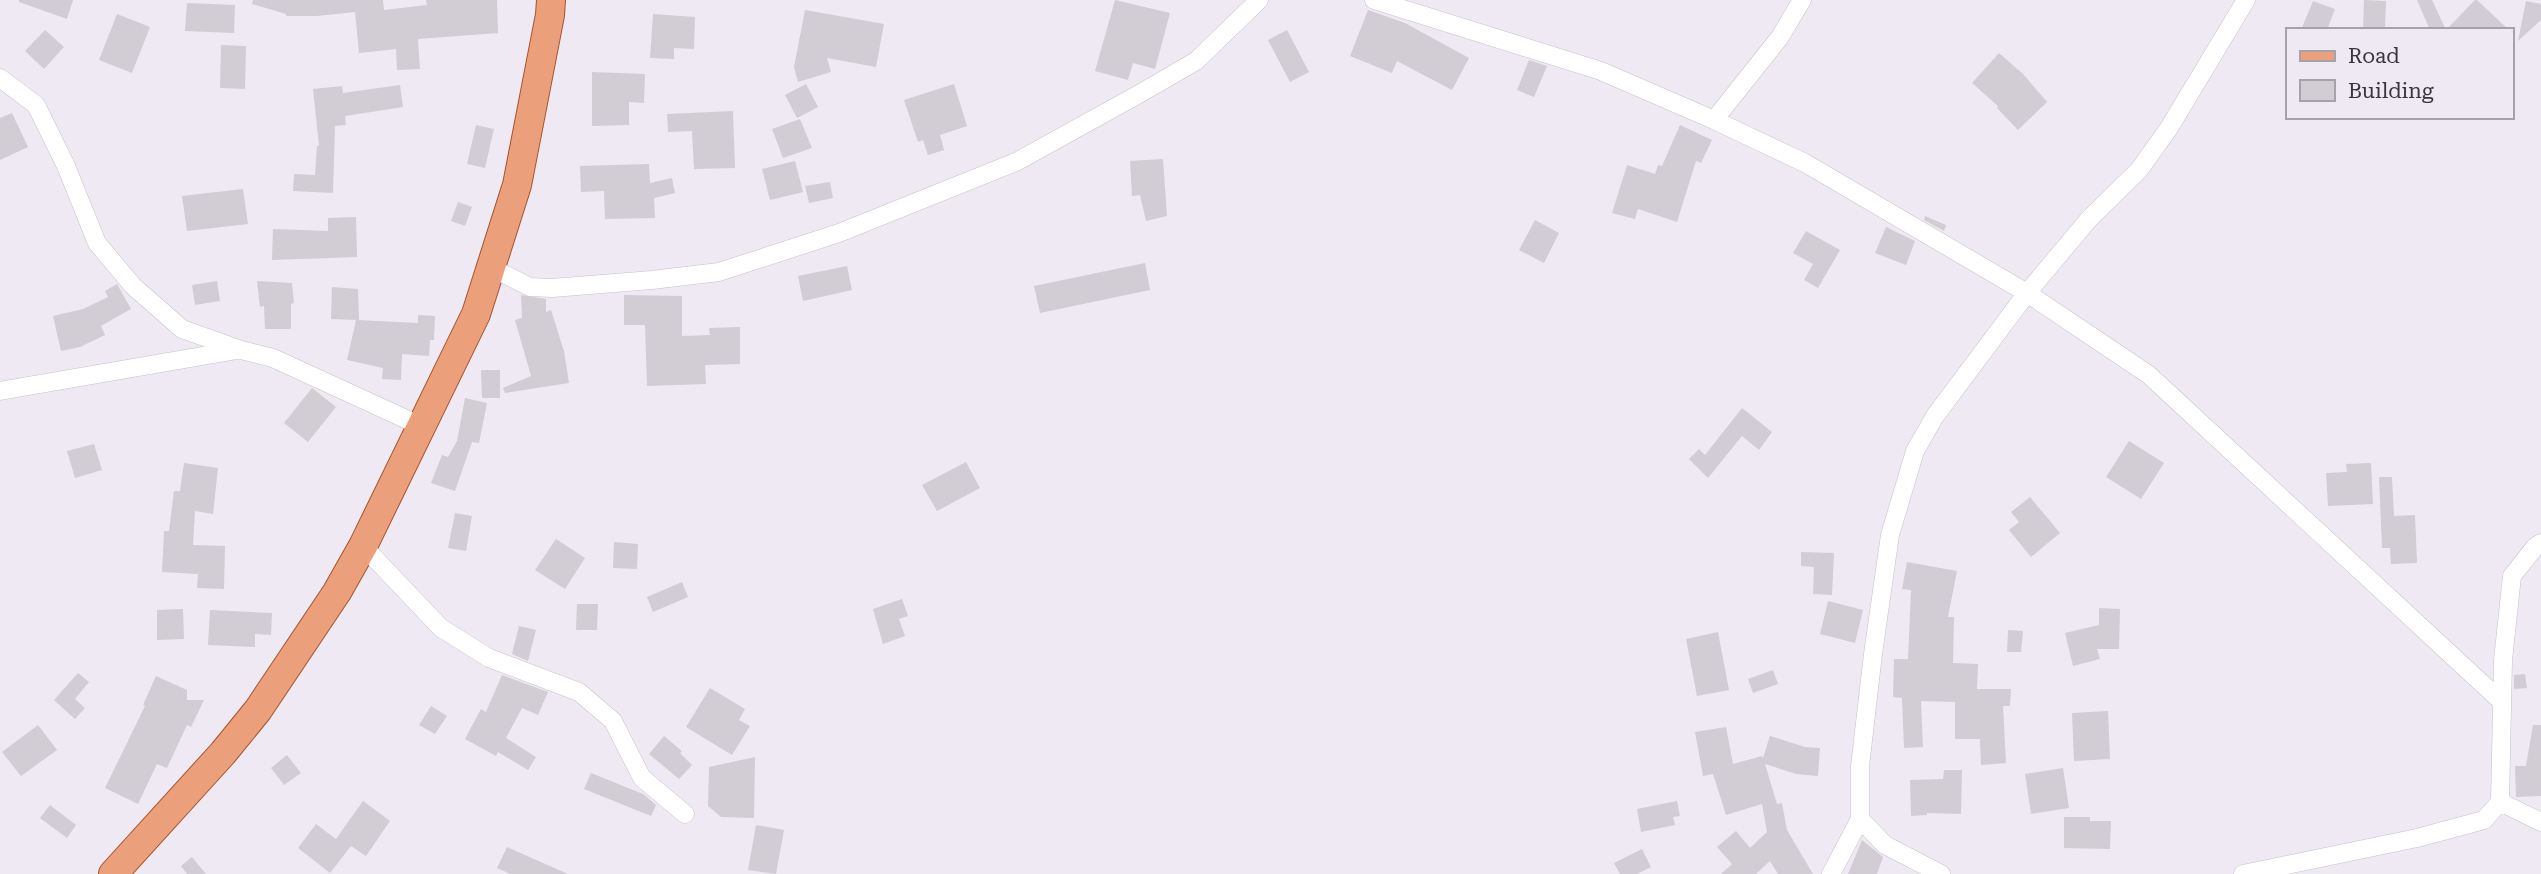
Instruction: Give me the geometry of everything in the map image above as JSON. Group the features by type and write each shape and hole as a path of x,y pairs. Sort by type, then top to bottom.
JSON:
{"main road":[{"path":"113,874 258,710 337,592 363,546 475,314 517,185 551,0"}],"street":[{"path":"490,267 530,287 552,288 652,279 719,272 839,233 1018,161 1139,94 1196,61 1259,0"},
{"path":"1374,0 1601,71 1714,120 1805,163 2027,293 2149,375 2502,702"},
{"path":"1714,120 1780,37 1802,0"},
{"path":"1831,874 1860,819 1860,766 1890,536 1915,450 1935,416 2027,293 2089,219 2138,170 2169,128 2246,0"},
{"path":"0,78 36,104 66,166 97,243 132,286 182,329 273,358 421,426"},
{"path":"0,391 241,350"},
{"path":"2243,874 2417,838 2484,820 2500,802 2502,660 2512,576 2541,543"},
{"path":"363,546 441,628 489,658 579,692 613,721 642,778 685,814"},
{"path":"2500,802 2541,822"},
{"path":"1860,819 1885,845 1941,874"}],"building":[{"path":"19,0 73,0 67,19"},
{"path":"253,0 383,0 384,10 427,5 426,0 497,0 498,33 418,39 420,69 397,70 396,49 359,53 355,12 286,16 252,4"},
{"path":"1115,0 1170,13 1155,69 1133,63 1128,80 1095,71"},
{"path":"2364,0 2386,1 2385,28 2363,28"},
{"path":"2417,0 2432,0 2445,28 2429,28"},
{"path":"2477,0 2507,28 2448,28"},
{"path":"2313,1 2335,9 2328,28 2302,28"},
{"path":"2526,1 2541,4 2541,20 2518,41"},
{"path":"187,3 235,5 234,33 185,31"},
{"path":"805,10 884,24 876,67 827,58 831,72 798,82 794,67"},
{"path":"1368,10 1405,23 1469,58 1452,90 1397,61 1392,73 1350,56"},
{"path":"117,14 150,27 132,73 99,60"},
{"path":"653,14 695,17 694,49 674,48 674,59 650,58"},
{"path":"45,30 64,47 44,69 25,51"},
{"path":"1287,30 1309,72 1290,82 1268,40"},
{"path":"221,45 246,46 245,89 220,88"},
{"path":"1999,53 2023,74 2047,102 2018,130 1998,106 1972,83"},
{"path":"1529,60 1547,66 1534,97 1517,90"},
{"path":"592,72 645,74 644,103 629,102 629,125 592,126"},
{"path":"806,84 818,107 797,118 785,95"},
{"path":"954,84 967,126 940,135 944,150 928,155 923,140 918,142 904,100"},
{"path":"400,85 403,107 345,116 346,125 335,126 333,193 293,191 294,174 315,175 319,146 313,89 342,86 343,93"},
{"path":"733,111 735,168 694,169 692,131 668,132 667,114"},
{"path":"12,113 28,147 0,160 0,118"},
{"path":"800,119 812,148 783,158 772,129"},
{"path":"476,125 494,129 485,168 467,164"},
{"path":"1680,125 1712,140 1701,163 1696,161 1677,222 1638,209 1635,219 1612,213 1627,165 1655,174 1658,165 1662,166"},
{"path":"1163,159 1167,216 1146,221 1140,195 1132,196 1130,161"},
{"path":"795,161 803,192 770,200 762,169"},
{"path":"649,164 650,183 672,178 675,193 654,198 655,218 605,219 604,191 581,192 580,166"},
{"path":"830,182 833,198 809,203 805,186"},
{"path":"243,189 248,224 187,231 182,196"},
{"path":"458,202 472,207 465,226 451,221"},
{"path":"1925,216 1946,225 1944,231 1924,220"},
{"path":"356,217 357,257 272,260 273,229 328,231 328,218"},
{"path":"1535,220 1559,233 1544,263 1519,250"},
{"path":"1886,227 1915,241 1906,265 1875,253"},
{"path":"1806,231 1840,250 1818,288 1804,280 1813,264 1793,253"},
{"path":"1145,263 1150,290 1040,313 1034,286"},
{"path":"847,266 852,290 803,301 798,276"},
{"path":"217,281 220,301 195,305 192,285"},
{"path":"257,281 292,283 294,303 291,304 291,329 265,329 264,306 260,307"},
{"path":"117,284 131,309 101,326 105,335 80,347 61,351 53,316 83,309 108,297 105,291"},
{"path":"332,287 358,289 359,320 331,319"},
{"path":"521,295 546,299 546,312 551,310 564,351 569,383 505,393 503,388 531,376 515,320 522,318"},
{"path":"624,295 682,296 682,336 710,335 709,328 740,327 740,364 705,365 706,384 647,386 645,325 624,325"},
{"path":"418,315 435,316 434,340 430,340 429,356 402,354 401,380 382,379 383,368 347,360 356,320 418,323"},
{"path":"481,370 500,370 500,398 482,398"},
{"path":"312,388 336,407 308,442 284,423"},
{"path":"465,398 487,403 479,443 472,442 455,491 431,483 442,455 448,457 457,441"},
{"path":"1742,408 1772,432 1759,450 1742,436 1708,478 1689,459 1699,449 1705,455"},
{"path":"2129,441 2164,463 2141,499 2106,477"},
{"path":"94,444 102,470 75,478 67,451"},
{"path":"966,462 980,488 937,511 922,485"},
{"path":"184,463 218,468 213,514 195,511 193,545 225,546 224,589 197,588 198,574 162,572 164,531 169,531 174,491 180,491"},
{"path":"2371,463 2373,504 2328,506 2326,473 2347,472 2346,464"},
{"path":"2379,477 2392,477 2394,516 2415,515 2417,563 2391,564 2390,548 2382,548"},
{"path":"2030,497 2060,533 2031,557 2009,530 2019,522 2011,512"},
{"path":"455,513 472,516 466,551 448,548"},
{"path":"556,539 585,558 565,589 535,570"},
{"path":"614,542 638,544 637,569 613,568"},
{"path":"1801,552 1834,553 1832,595 1813,594 1814,567 1801,566"},
{"path":"1907,562 1957,571 1948,617 1954,617 1953,663 1978,664 1977,689 2011,689 2010,706 2003,706 2006,763 1981,765 1980,739 1955,739 1955,702 1921,701 1923,747 1904,748 1902,698 1893,697 1894,659 1908,659 1911,590 1902,589"},
{"path":"682,582 688,597 653,612 647,597"},
{"path":"902,599 908,616 899,619 905,636 883,644 873,609"},
{"path":"1828,601 1863,610 1855,643 1820,634"},
{"path":"577,604 598,604 597,630 576,630"},
{"path":"2099,608 2120,609 2119,649 2097,649 2100,659 2073,666 2065,633 2099,625"},
{"path":"183,609 184,639 157,640 157,610"},
{"path":"210,610 272,613 271,635 255,634 255,647 208,645"},
{"path":"519,626 536,630 528,661 512,654"},
{"path":"2008,630 2023,631 2021,652 2007,652"},
{"path":"1718,632 1729,690 1697,696 1686,639"},
{"path":"1773,670 1778,684 1753,693 1748,679"},
{"path":"78,673 89,682 75,699 85,708 75,719 54,700"},
{"path":"2525,674 2527,688 2514,689 2514,675"},
{"path":"502,675 548,692 538,715 522,708 506,738 536,757 528,770 498,752 496,756 465,739 481,709 486,712"},
{"path":"156,676 187,690 187,700 204,700 191,727 187,725 167,768 157,764 138,804 105,788 145,706 143,705"},
{"path":"710,688 745,709 739,720 750,726 732,755 686,727"},
{"path":"431,706 447,716 435,734 419,725"},
{"path":"2108,711 2110,759 2074,761 2072,713"},
{"path":"38,725 57,750 21,776 2,752"},
{"path":"2533,725 2541,725 2541,796 2516,797 2515,766 2526,766"},
{"path":"1726,727 1733,764 1762,756 1763,758 1770,736 1805,747 1820,748 1818,776 1796,774 1765,764 1777,804 1782,803 1787,830 1813,874 1778,874 1770,861 1756,874 1721,874 1732,864 1717,847 1736,831 1750,848 1767,832 1762,804 1726,815 1713,774 1703,776 1695,732"},
{"path":"664,736 682,751 680,753 692,765 679,779 649,754"},
{"path":"287,755 301,773 284,785 271,768"},
{"path":"755,757 754,818 721,817 708,806 709,767"},
{"path":"2063,768 2069,808 2031,814 2025,774"},
{"path":"1944,770 1962,770 1961,814 1927,813 1911,816 1910,780 1943,779"},
{"path":"591,773 643,794 656,805 651,816 584,789"},
{"path":"363,801 390,821 366,856 351,846 330,873 298,848 316,824 336,839"},
{"path":"1677,801 1680,816 1673,817 1675,825 1641,832 1637,809"},
{"path":"50,805 76,825 67,838 40,818"},
{"path":"2064,817 2090,817 2090,821 2111,821 2110,849 2064,848"},
{"path":"756,825 784,830 776,874 748,870"},
{"path":"1862,840 1883,857 1877,874 1848,874"},
{"path":"507,847 568,874 510,874 497,868"},
{"path":"1642,849 1651,867 1637,874 1620,874 1614,863"},
{"path":"192,857 206,874 187,874 181,866"}]}
